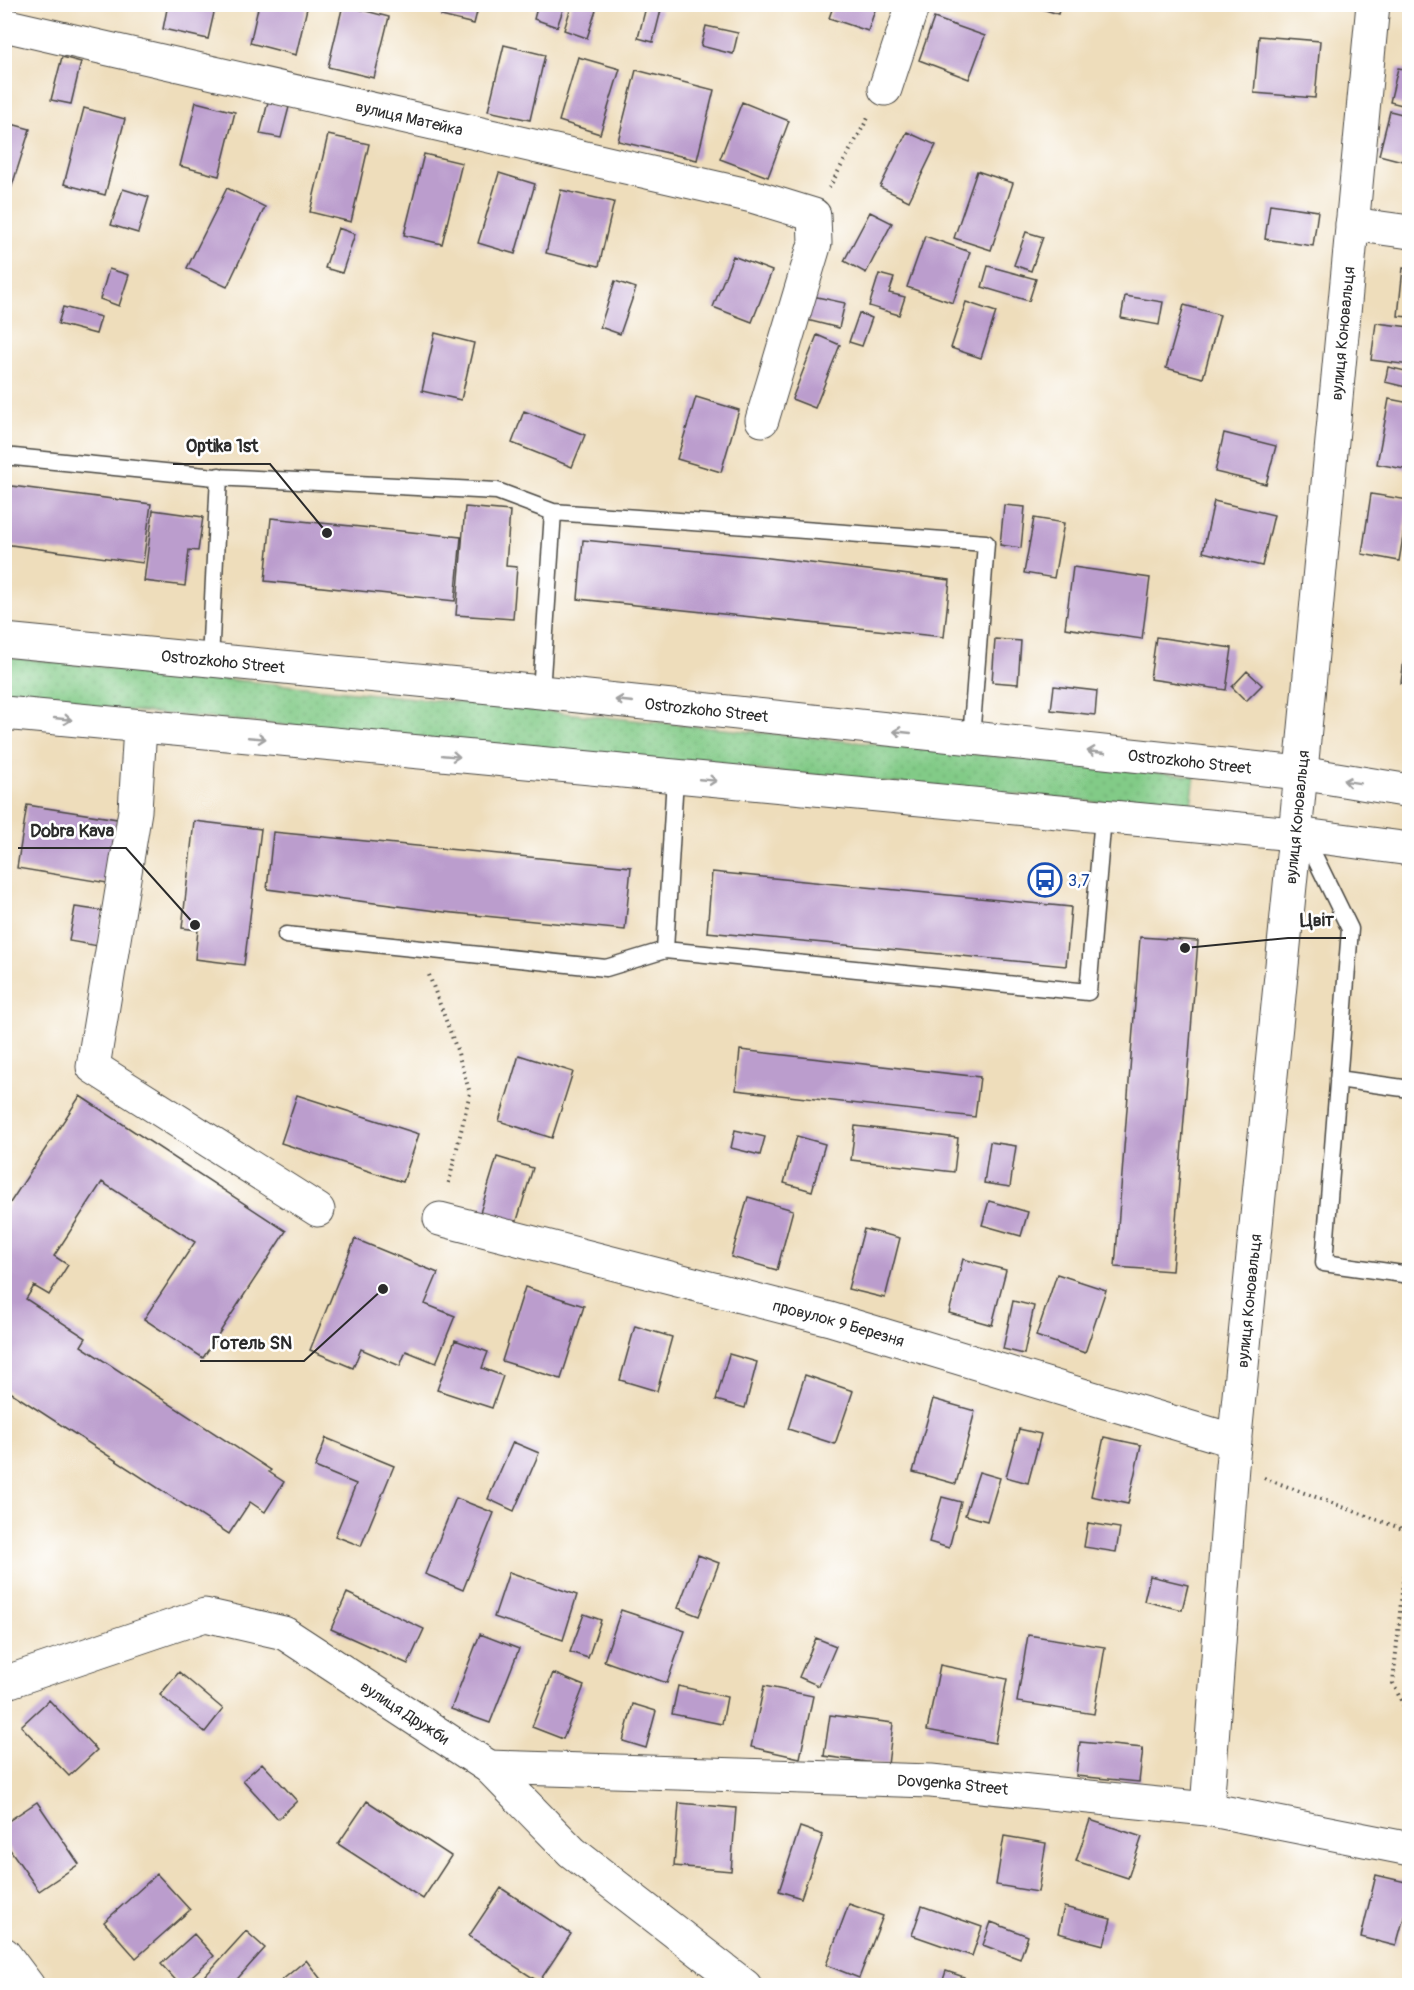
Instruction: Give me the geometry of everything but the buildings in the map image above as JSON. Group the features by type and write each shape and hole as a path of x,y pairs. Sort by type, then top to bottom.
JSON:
{"street":[{"path":"885,89 913,4"},
{"name":"вулиця Коновальця","path":"1207,1809 1233,1454 1300,835 1300,773 1373,4"},
{"name":"вулиця Матейка","path":"4,25 752,196 814,215"},
{"path":"762,420 814,243 814,215"},
{"path":"1352,224 1410,232"},
{"name":"Ostrozkoho Street","path":"4,640 541,692 972,740 1300,773 1410,791"},
{"path":"4,712 140,727 1300,835 1410,849"},
{"path":"140,727 135,811 93,1067 318,1210"},
{"name":"провулок 9 Березня","path":"440,1219 830,1319 1233,1454"},
{"name":"вулиця Дружби","path":"4,1683 205,1615 284,1633 489,1767 572,1852 745,1986"},
{"name":"Dovgenka Street","path":"489,1767 931,1781 1207,1809 1410,1849"},
{"path":"4,1954 28,1986"}],"lane":[{"path":"4,456 219,476 497,491 553,512 986,543 972,740"},
{"path":"210,661 219,476"},
{"path":"541,692 553,512"},
{"path":"665,950 675,777"},
{"path":"286,935 606,968 665,950 1088,992 1103,817"},
{"path":"1300,835 1350,929 1324,1263 1410,1275"},
{"path":"1338,1079 1410,1089"}],"path":[{"path":"814,215 885,89"},
{"path":"419,949 457,1050 470,1093 440,1219"},
{"path":"1233,1454 1408,1532 1393,1683 1410,1717"}],"green space":[{"path":"4,657 1195,776 1190,811 5,699"}],"place":[{"name":"Оptika 1st","path":"327,533"},
{"name":"3,7","path":"1045,880"},
{"name":"Dobra Kava","path":"195,925"},
{"name":"Цвіт","path":"1185,948"},
{"name":"Готель SN","path":"383,1289"}]}
